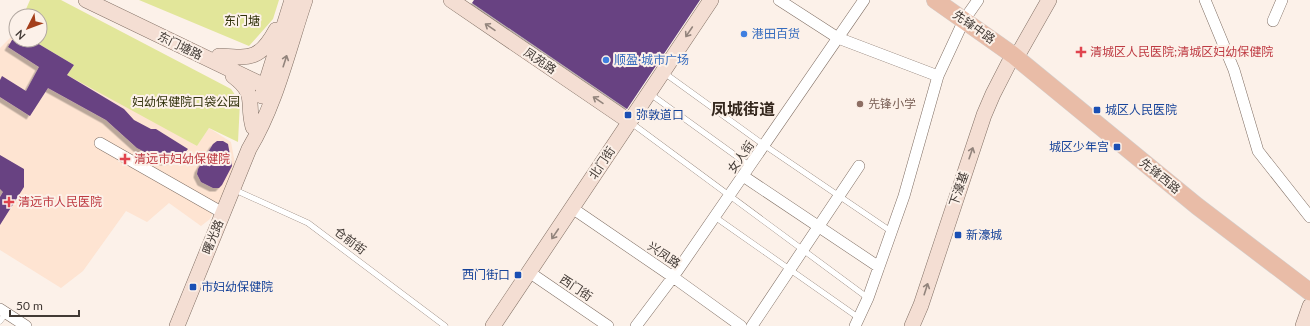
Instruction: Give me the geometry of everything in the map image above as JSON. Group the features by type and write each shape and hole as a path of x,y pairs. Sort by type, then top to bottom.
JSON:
{"main road":[{"name":"先锋中路","path":"935,0 966,17 1016,51"},
{"name":"先锋中路","path":"947,0 966,17"},
{"name":"先锋西路","path":"1016,51 1128,143 1230,223 1310,283"},
{"name":"先锋西路","path":"1016,51 1197,206 1310,292"}],"street":[{"name":"东门塘路","path":"86,0 271,85"},
{"name":"东门塘路","path":"103,0 218,60"},
{"name":"曙光路","path":"249,149 252,127 271,85 305,0"},
{"name":"北门街","path":"493,326 711,0"},
{"path":"779,0 838,38 938,76"},
{"name":"女人街","path":"636,326 674,277 864,0"},
{"path":"857,322 868,298 904,196 938,76 966,17 978,0"},
{"name":"下濠基","path":"912,326 921,305 984,115 993,94 1042,0"},
{"name":"下濠基","path":"1016,51 1049,0"},
{"path":"1205,0 1234,70 1258,151 1310,217"},
{"path":"1273,21 1282,0"},
{"path":"218,60 249,56 263,50 271,40 291,2"},
{"name":"曙光路","path":"177,326 249,149 260,131 291,2"},
{"name":"凤苑路","path":"458,2 630,122"},
{"path":"218,60 247,90 251,99 250,119 252,127"},
{"path":"100,143 223,213"},
{"path":"752,326 859,166"},
{"path":"743,176 879,267"},
{"name":"兴凤路","path":"572,208 674,277 741,326"},
{"name":"西门街","path":"529,272 608,326"},
{"path":"1303,326 1310,306"},
{"path":"2,314 26,326"}],"lane":[{"path":"663,72 764,145 892,232"},
{"path":"649,93 750,166"},
{"path":"630,122 868,298"},
{"name":"仓前街","path":"233,189 308,223 445,326"},
{"path":"715,217 790,269 857,322"}],"shaded area":[{"name":"清远市妇幼保健院","path":"8,40 8,48 45,48 74,65 69,72 197,146 209,128 231,142 236,169 210,219 201,226 169,203 147,222 126,211 83,271 61,288 0,250 0,48"}],"green space":[{"name":"妇幼保健院口袋公园","path":"30,0 61,0 231,89 240,102 238,142 209,128 197,146 67,75 74,65 45,48 48,48 48,8 26,8"},
{"name":"东门塘","path":"139,0 279,0 273,19 249,46"}],"building":[{"name":"顺盈·城市广场","path":"474,0 700,0 627,109 472,3"},
{"path":"10,48 45,48 74,65 67,75 124,109 134,120 151,129 156,129 188,149 179,159 164,162 137,148 106,120 48,88 30,116 0,97 0,80 2,76 26,91 39,67"},
{"path":"217,141 223,141 228,144 232,166 222,185 219,188 213,188 201,182 197,174 198,169 213,144"},
{"name":"清远市人民医院","path":"0,155 24,169 24,187 0,225 0,197 3,192 0,189"}],"place":[{"name":"港田百货","path":"744,34"},
{"name":"清城区人民医院;清城区妇幼保健院","path":"1081,52"},
{"name":"顺盈·城市广场","path":"606,60"},
{"name":"先锋小学","path":"860,104"},
{"name":"城区人民医院","path":"1097,110"},
{"name":"弥敦道口","path":"628,115"},
{"name":"城区少年宫","path":"1117,147"},
{"name":"清远市妇幼保健院","path":"125,159"},
{"name":"清远市人民医院","path":"9,202"},
{"name":"新濠城","path":"958,235"},
{"name":"西门街口","path":"518,275"},
{"name":"市妇幼保健院","path":"193,287"}],"district":[{"name":"凤城街道","path":"743,109"}]}
